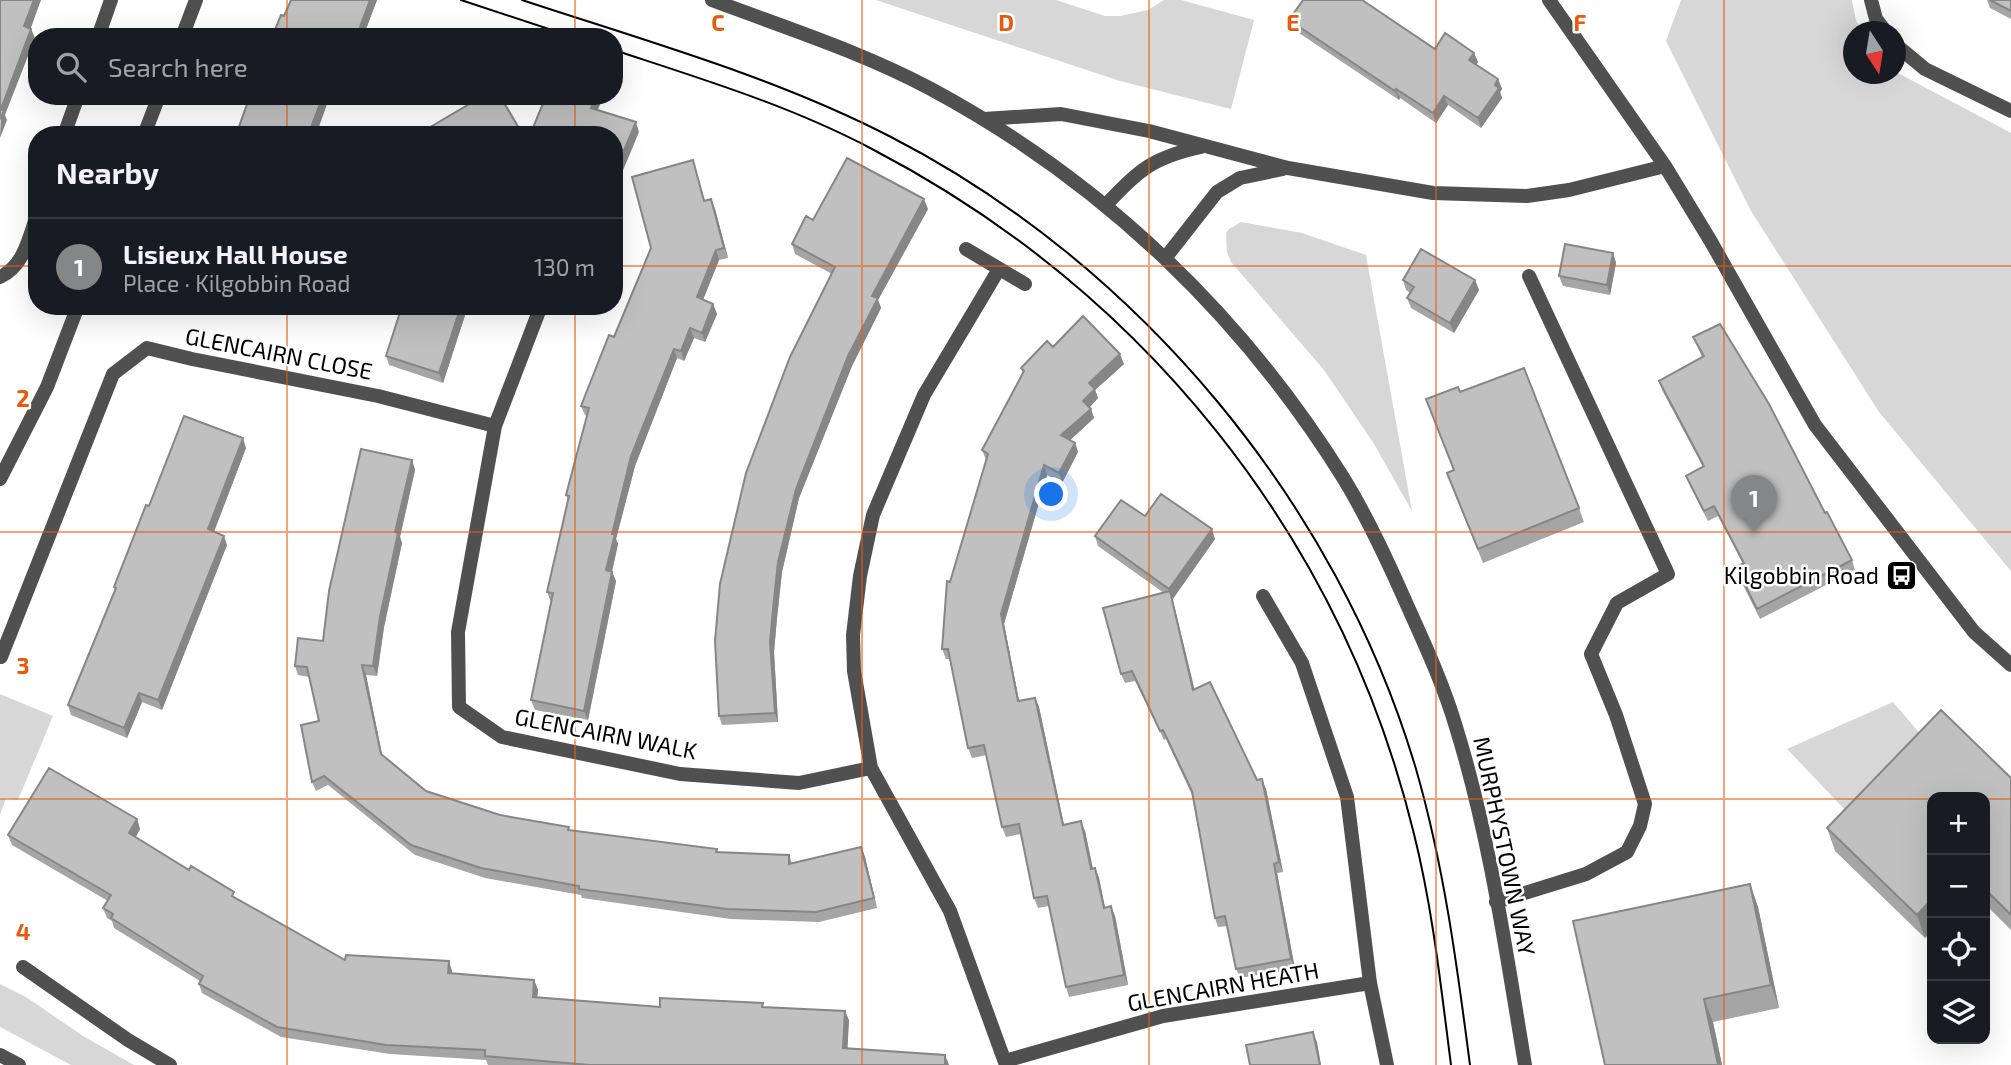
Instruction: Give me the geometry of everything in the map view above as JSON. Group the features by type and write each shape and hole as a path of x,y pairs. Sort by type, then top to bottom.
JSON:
{"street":[{"path":"101,28 111,0"},
{"path":"185,28 196,0"},
{"name":"MURPHYSTOWN WAY","path":"712,0 870,60 929,88 984,119 1107,205 1166,257 1244,342 1298,410 1345,482 1390,567 1431,657 1455,725 1475,794 1525,1065"},
{"path":"1549,0 1665,166 1815,425 1974,632 2011,665"},
{"path":"1871,0 1878,21"},
{"path":"1906,54 1926,69 2011,111"},
{"path":"67,126 75,105"},
{"path":"147,126 156,105"},
{"path":"984,119 1061,114 1149,131 1288,168 1433,193 1514,197 1569,190 1665,166"},
{"path":"1107,205 1140,171 1173,153 1204,146"},
{"path":"1166,257 1217,192 1240,178 1288,168"},
{"path":"0,277 15,267 28,241"},
{"path":"966,249 1025,284"},
{"path":"999,269 924,396 873,515 860,576 853,635 855,671 871,768 950,911 1005,1063"},
{"path":"1496,902 1586,874 1627,852 1640,826 1644,804 1616,715 1591,654 1617,603 1668,574 1529,275"},
{"path":"0,479 47,387 75,315"},
{"name":"GLENCAIRN WALK","path":"538,315 495,426 458,632 459,707 502,737 680,774 799,783 871,768"},
{"name":"GLENCAIRN CLOSE","path":"1,657 113,374 148,348 378,396 495,426"},
{"path":"1263,596 1302,663 1347,797 1370,983 1387,1065"},
{"path":"23,967 128,1040 170,1065"},
{"name":"GLENCAIRN HEATH","path":"1005,1063 1163,1016 1370,983"},
{"path":"0,1055 19,1065"}],"shaded area":[{"path":"876,0 1056,0 1105,16 1120,16 1148,10 1164,0 1181,0 1254,20 1231,109 1120,81"},
{"path":"1681,0 1852,0 1856,21 1843,21 1843,84 1906,84 1906,77 2011,133 2011,571 1879,412 1751,211 1666,41"},
{"path":"1241,222 1302,233 1366,255 1412,511 1374,444 1324,370 1231,262 1227,252 1226,233"},
{"path":"0,694 53,716 18,800 6,798 0,815"},
{"path":"1893,702 1923,737 1849,814 1787,749"},
{"path":"0,984 26,997 83,1036 134,1065 71,1065 0,1027"}],"building":[{"path":"0,0 34,0 24,26 29,28 28,37 1,109 4,110 0,119"},
{"path":"291,0 370,0 360,28 276,28 281,15 284,16"},
{"path":"1303,0 1362,0 1435,49 1445,33 1474,53 1469,60 1498,79 1495,85 1499,88 1478,118 1444,96 1433,113 1396,89 1395,91 1289,20"},
{"path":"1990,0 2011,0 2011,11"},
{"path":"247,105 320,105 311,126 239,126"},
{"path":"468,105 505,105 518,126 432,126"},
{"path":"542,105 592,105 591,108 636,122 623,153 623,126 534,126"},
{"path":"847,158 924,199 872,296 878,298 848,356 796,489 778,562 773,609 770,642 775,713 719,716 715,641 720,584 746,473 790,357 835,267 792,244 806,216 813,220"},
{"path":"693,160 704,201 711,199 724,248 716,250 697,297 713,304 702,333 690,328 681,351 674,349 631,456 612,534 615,534 606,570 612,572 584,711 531,700 553,593 547,592 569,496 566,495 589,408 581,406 609,335 614,337 651,248 632,177"},
{"path":"1565,244 1613,253 1607,285 1559,276"},
{"path":"1421,249 1475,280 1450,323 1407,298 1414,287 1403,280"},
{"path":"399,315 458,315 439,373 386,356"},
{"path":"1083,316 1120,354 1089,383 1095,389 1083,401 1091,409 1061,435 1075,443 1059,473 1044,465 1001,614 1018,701 1035,698 1063,825 1081,821 1091,869 1095,868 1104,908 1111,906 1124,975 1066,987 1047,896 1034,898 1019,824 1002,827 984,745 968,748 948,649 942,649 947,581 950,582 988,454 982,450 1024,371 1021,368 1047,341 1053,347"},
{"path":"1720,324 1769,404 1852,560 1757,609 1736,567 1744,563 1714,506 1704,511 1686,476 1704,466 1659,381 1704,356 1693,337"},
{"path":"1524,368 1579,508 1478,549 1447,473 1454,470 1426,399 1458,387 1460,392"},
{"path":"184,416 243,438 208,529 224,536 158,700 139,693 124,728 68,705 116,588 114,587 146,505 149,506"},
{"path":"361,449 412,460 395,532 398,533 380,617 373,666 362,665 381,754 426,791 500,815 569,827 568,830 717,849 716,852 789,855 789,864 861,847 874,898 816,912 727,909 579,889 579,886 481,868 411,845 324,776 312,782 301,725 319,721 307,667 295,666 298,638 323,641 329,591"},
{"path":"1161,494 1212,529 1169,589 1095,536 1121,500 1145,516"},
{"path":"1170,591 1193,690 1210,682 1257,780 1262,779 1279,862 1274,864 1291,959 1236,969 1225,916 1215,918 1192,791 1132,671 1121,674 1103,608"},
{"path":"1941,710 2011,778 2011,915 1990,894 1990,792 1927,792 1927,904 1917,915 1827,828"},
{"path":"49,768 137,819 129,833 189,870 191,866 234,892 232,896 345,960 346,955 449,961 448,973 534,980 533,997 660,1007 660,998 763,1003 762,1007 845,1011 843,1048 945,1055 945,1065 590,1065 485,1056 485,1050 386,1045 277,1027 199,984 203,976 111,918 113,914 103,908 111,895 8,835"},
{"path":"1750,884 1771,985 1704,999 1718,1065 1605,1065 1573,921"},
{"path":"1313,1032 1320,1065 1250,1065 1246,1045"}],"tram line":[{"path":"461,0 546,28"},
{"path":"522,0 608,28"},
{"path":"623,33 802,96 891,137 981,190 1066,252 1145,322 1216,400 1280,485 1335,575 1381,670 1426,805 1455,953 1470,1065"},
{"path":"623,53 746,94 810,119 872,149 970,207 1061,274 1144,349 1218,433 1282,523 1337,621 1381,725 1421,863 1436,949 1451,1065"}],"place":[{"name":"Lisieux Hall House","path":"1754,533"},
{"name":"Kilgobbin Road","path":"1902,575"}]}
